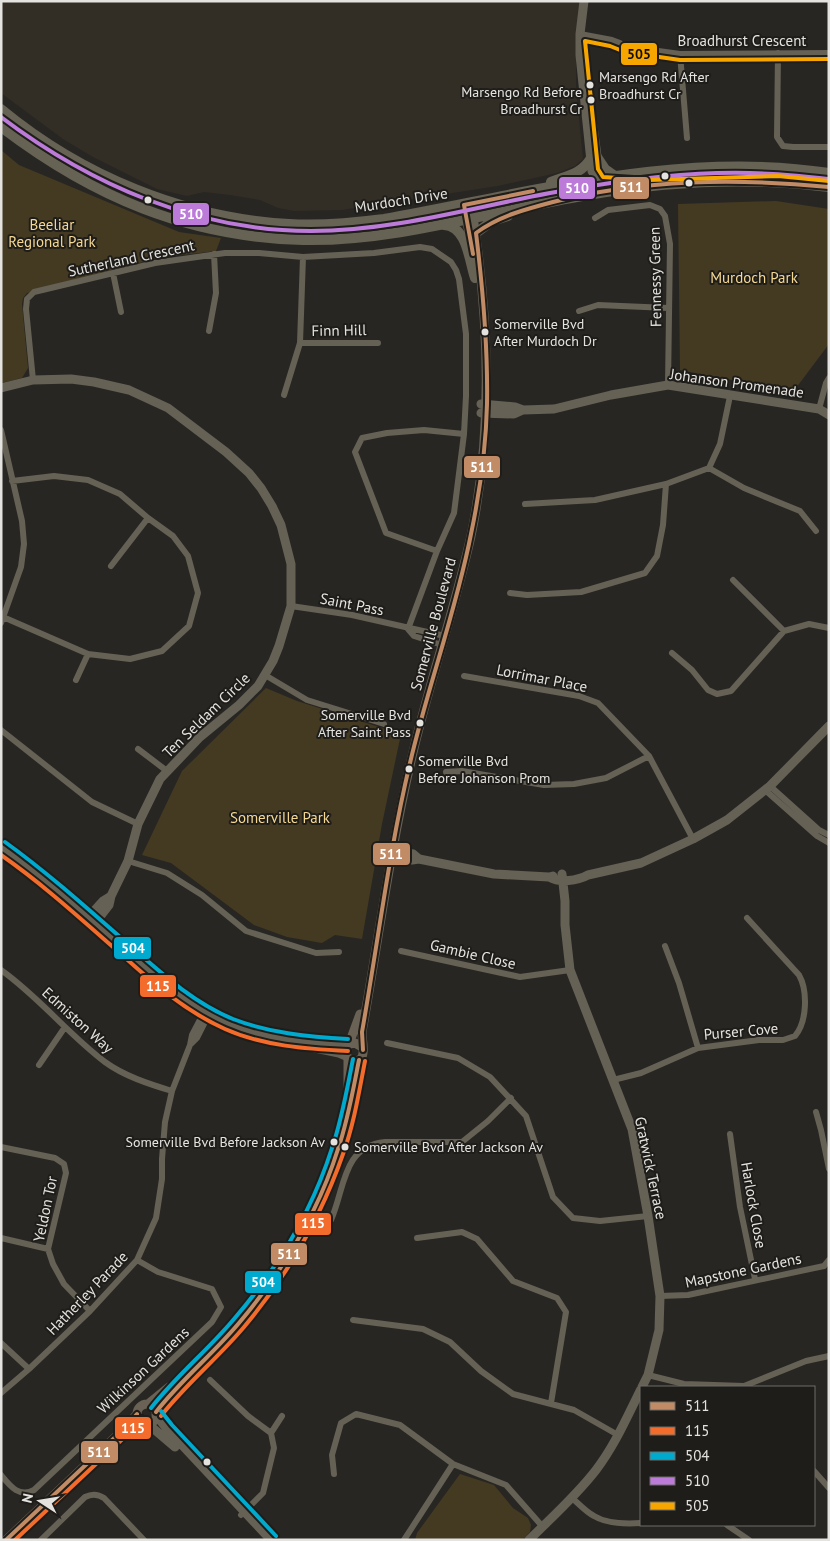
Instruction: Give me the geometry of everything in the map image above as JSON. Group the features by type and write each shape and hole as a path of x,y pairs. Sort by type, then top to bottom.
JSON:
{"main road":[{"name":"Murdoch Drive","path":"1,108 34,135 97,173 172,203 225,215 290,224 325,224 384,219 595,179 710,167 776,168 829,173"},
{"name":"Murdoch Drive","path":"1,127 43,157 83,182 134,206 188,224 239,234 305,240 374,235 470,219 586,195 649,186 778,182 829,187"},
{"path":"529,192 578,172 594,158 615,176"},
{"path":"476,233 492,222 557,201"},
{"name":"Somerville Boulevard","path":"467,204 475,278 484,409"},
{"name":"Somerville Boulevard","path":"148,1404 163,1392 233,1323 261,1287 290,1244 314,1195 337,1136 348,1090 345,1050 356,1028 360,1014 415,721 441,639 472,497 484,409 486,328 476,233 470,219"},
{"path":"439,224 455,227 460,232 466,243 475,278"},
{"name":"Somerville Boulevard","path":"156,1413 170,1393 216,1350 240,1322 285,1261 315,1206 332,1166 346,1124 359,1060 363,1056 362,1032 389,852"},
{"path":"348,1045 355,1043 362,1048"},
{"path":"347,1058 354,1061 359,1060"},
{"path":"6,1540 126,1427 137,1414 140,1407 148,1404 153,1407 156,1413 154,1421 126,1435 14,1540"},
{"path":"137,1414 140,1421 146,1424"}],"street":[{"path":"584,1 582,37 594,158 599,171 586,195"},
{"path":"582,37 590,1"},
{"name":"Broadhurst Crescent","path":"582,37 612,40 626,46 680,54 829,53"},
{"path":"778,53 777,137 783,146 829,147"},
{"path":"680,54 687,138"},
{"path":"595,179 611,185 649,186"},
{"name":"Fennessy Green","path":"595,218 608,210 641,205 653,206 663,212 670,244 668,385"},
{"name":"Sutherland Crescent","path":"32,380 26,303 34,292 155,263 214,254 259,253 303,257 374,253 420,247 432,249 451,262 459,280 466,334 464,434 454,513 437,551 408,629"},
{"path":"208,331 216,293 214,254"},
{"path":"284,395 300,343 303,257"},
{"path":"113,274 121,312"},
{"path":"579,311 598,305 668,308"},
{"name":"Finn Hill","path":"300,343 378,342"},
{"path":"819,409 829,378"},
{"name":"Ten Seldam Circle","path":"1,388 32,380 79,380 129,390 168,408 232,457 261,488 281,525 291,564 291,606 279,646 265,675 258,686 239,705 200,736 160,779 138,824 128,862 111,896 103,901 90,922"},
{"name":"Johanson Promenade","path":"484,409 515,407 522,410 554,409 611,395 668,385 819,409 829,415"},
{"path":"525,504 595,500 666,484 709,468 720,444 730,396"},
{"path":"1,430 12,481 22,521 24,544 21,567 2,620 88,654 130,659 162,651 189,626 198,592 188,556 174,536 148,518 120,494 88,480 54,476 12,481"},
{"path":"437,551 386,533 356,452 362,438 387,433 424,430 464,434"},
{"path":"709,468 744,488 800,511 816,531"},
{"path":"510,594 581,592 645,572 657,556 663,525 666,484"},
{"path":"111,566 148,518"},
{"path":"733,580 784,631"},
{"name":"Saint Pass","path":"291,606 352,615 408,629 414,636 441,639"},
{"path":"672,653 692,670 708,690 717,694 731,691 784,631 809,624 829,628"},
{"path":"76,680 88,654"},
{"path":"265,675 307,700 384,724"},
{"name":"Lorrimar Place","path":"464,676 579,696 598,703 649,756 693,839"},
{"path":"389,852 413,854 419,859 494,874 549,877 555,880 565,877 580,879 588,875 641,863 693,839 727,820 768,788 828,728"},
{"path":"1,730 92,802 138,824"},
{"path":"138,749 166,771"},
{"path":"446,772 462,771 544,785 574,784 606,778 649,756"},
{"path":"768,788 819,830 829,835"},
{"path":"768,788 817,836 829,843"},
{"path":"1,847 36,872 90,922"},
{"path":"1,853 26,870 168,987 206,1015 250,1036 339,1053 347,1058"},
{"path":"128,862 167,873 202,895 246,931 316,954 340,952"},
{"name":"Gratwick Terrace","path":"565,877 568,891 565,901 565,924 570,970 632,1130 648,1216 660,1296 659,1330 648,1376 643,1386"},
{"name":"Purser Cove","path":"613,1080 641,1074 698,1048 759,1040 790,1039 796,1036 802,1025 804,984 799,975 747,918"},
{"path":"665,946 679,983 698,1048"},
{"name":"Gambie Close","path":"401,951 520,977 570,970"},
{"name":"Edmiston Way","path":"1,970 15,980 106,1063 144,1083 172,1091"},
{"path":"206,1015 251,1032 308,1043 348,1045"},
{"name":"Hatherley Parade","path":"1,1393 90,1311 137,1260 156,1218 162,1179 165,1122 172,1091 190,1045 197,1038 206,1015"},
{"path":"39,1065 65,1027"},
{"path":"387,1043 458,1058 490,1077 526,1116 553,1197 573,1218 600,1222 648,1216"},
{"path":"332,1220 348,1169 354,1158 367,1147 374,1143 385,1142 462,1142 488,1122 511,1098"},
{"path":"816,1112 822,1130 829,1169"},
{"name":"Harlock Close","path":"730,1134 740,1207 755,1279"},
{"name":"Yeldon Tor","path":"1,1147 55,1158 64,1164 66,1173 48,1249 53,1264 64,1284 90,1311"},
{"path":"417,1238 462,1232 477,1239 513,1281 558,1298 566,1312 552,1403"},
{"path":"1,1238 48,1249"},
{"name":"Wilkinson Gardens","path":"1,1476 19,1492 25,1493 34,1490 212,1322 221,1307 212,1289 158,1272 137,1260"},
{"name":"Mapstone Gardens","path":"660,1296 688,1295 755,1279 824,1266 829,1260"},
{"path":"353,1320 423,1329 450,1342 481,1371 513,1394 574,1410 618,1435"},
{"path":"1,1342 29,1369"},
{"path":"746,1386 806,1361 829,1356"},
{"path":"648,1376 684,1384 724,1386"},
{"path":"210,1380 248,1416 271,1433 274,1448 265,1487 259,1498 243,1514"},
{"name":"Gratwick Terrace","path":"528,1540 572,1498 596,1470 618,1435 640,1392"},
{"path":"156,1413 167,1429 264,1540"},
{"path":"334,1474 332,1455 341,1423 356,1414 400,1425 453,1464 506,1485 542,1526"},
{"path":"271,1433 282,1416"},
{"path":"146,1424 168,1439 271,1540"},
{"path":"404,1540 453,1464"},
{"path":"815,1472 829,1488"},
{"path":"41,1540 85,1497 93,1495 104,1498 144,1540"},
{"path":"572,1498 592,1516 623,1523 640,1523"},
{"path":"728,1526 749,1540"}],"shaded area":[{"path":"1,1 580,1 576,40 576,88 583,159 575,166 557,173 498,186 342,210 294,211 278,208 260,200 230,195 204,192 187,196 157,189 93,157 63,139 1,93"}],"green space":[{"name":"Beeliar Regional Park","path":"1,150 19,165 179,232 221,238 216,251 158,258 27,293 23,298 22,304 28,368 22,378 1,383"},
{"name":"Murdoch Park","path":"776,201 829,209 829,344 793,392 680,370 678,204"},
{"name":"Somerville Park","path":"266,688 297,701 401,734 382,824 362,939 335,935 322,943 287,937 254,925 171,863 142,855 182,771"},
{"path":"460,1474 494,1485 513,1508 528,1518 531,1525 530,1532 523,1540 415,1540 417,1533"}],"transit line":[{"name":"505","path":"829,59 680,60 625,52 610,46 585,41 598,169 603,177 649,180 778,176 829,181"},
{"name":"510","path":"1,117 71,163 147,200 227,223 269,229 311,231 371,227 431,218 550,193 689,174 745,173 828,179"},
{"name":"511","path":"363,1050 362,1032 403,796 417,734 465,563 482,469 487,404 487,361 476,233 494,222 523,210 587,194 621,189 690,182 759,182 829,187"},
{"name":"511","path":"473,254 464,205 533,191"},
{"name":"504","path":"5,842 68,891 164,976 204,1004 233,1019 261,1028 304,1035 348,1039"},
{"name":"115","path":"1,855 62,903 157,986 210,1022 240,1035 270,1043 301,1048 348,1051"},
{"name":"504","path":"151,1408 250,1300 279,1260 292,1238 304,1217 336,1137 353,1059"},
{"name":"511","path":"156,1412 255,1304 297,1241 320,1196 342,1138 359,1060"},
{"name":"115","path":"161,1416 260,1308 301,1245 324,1200 347,1143 365,1061"},
{"name":"504","path":"161,1411 276,1536"},
{"name":"511","path":"6,1540 126,1427 137,1414"},
{"name":"115","path":"15,1540 130,1432 142,1418"}],"place":[{"name":"Marsengo Rd After Broadhurst Cr","path":"590,85"},
{"name":"Marsengo Rd Before Broadhurst Cr","path":"591,100"},
{"name":"Somerville Bvd After Murdoch Dr","path":"485,332"},
{"name":"Somerville Bvd After Saint Pass","path":"420,723"},
{"name":"Somerville Bvd Before Johanson Prom","path":"409,769"},
{"name":"Somerville Bvd Before Jackson Av","path":"334,1142"},
{"name":"Somerville Bvd After Jackson Av","path":"345,1147"}]}
